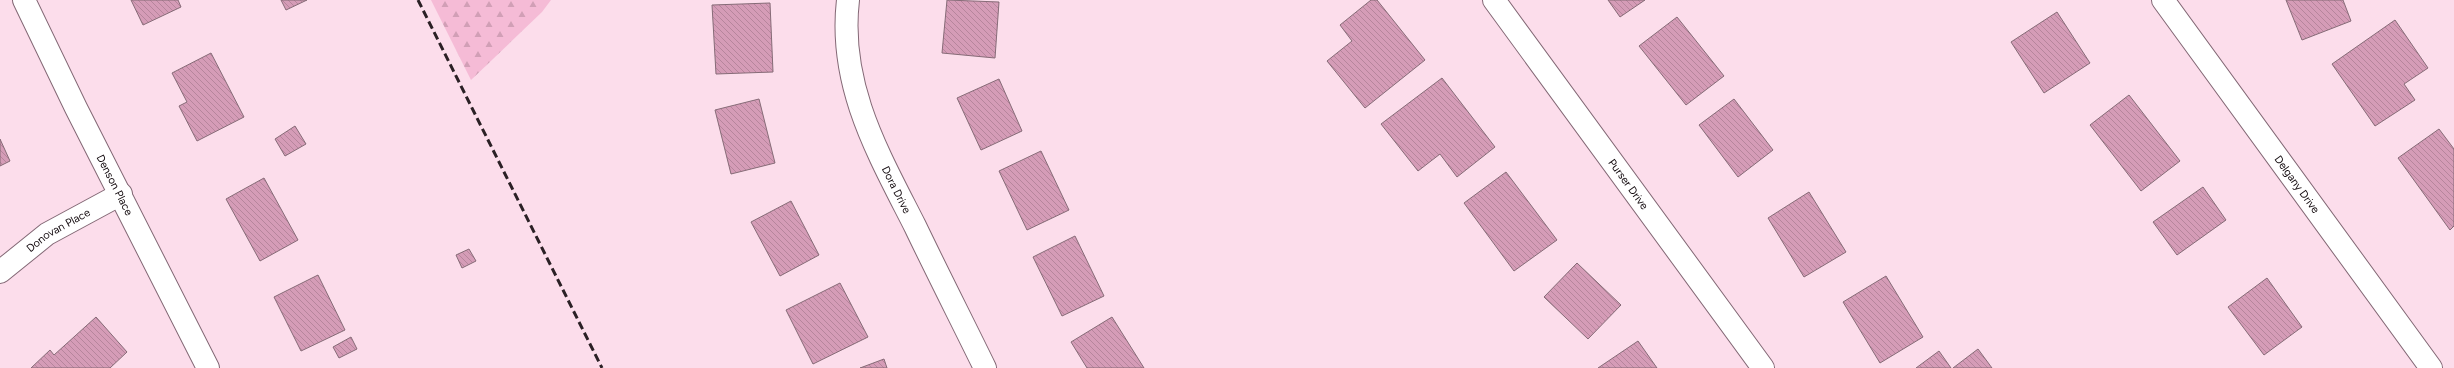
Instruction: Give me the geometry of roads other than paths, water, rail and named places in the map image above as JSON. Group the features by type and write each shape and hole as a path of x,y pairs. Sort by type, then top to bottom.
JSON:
{"street":[{"name":"Denson Place","path":"24,0 76,108 208,368"},
{"name":"Dora Drive","path":"848,0 845,26 847,59 851,79 872,140 985,368"},
{"name":"Purser Drive","path":"1494,0 1763,368"},
{"name":"Delgany Drive","path":"2163,0 2431,368"},
{"name":"Donovan Place","path":"0,272 47,234 121,194"}],"railway":[{"path":"418,0 602,368"}]}
